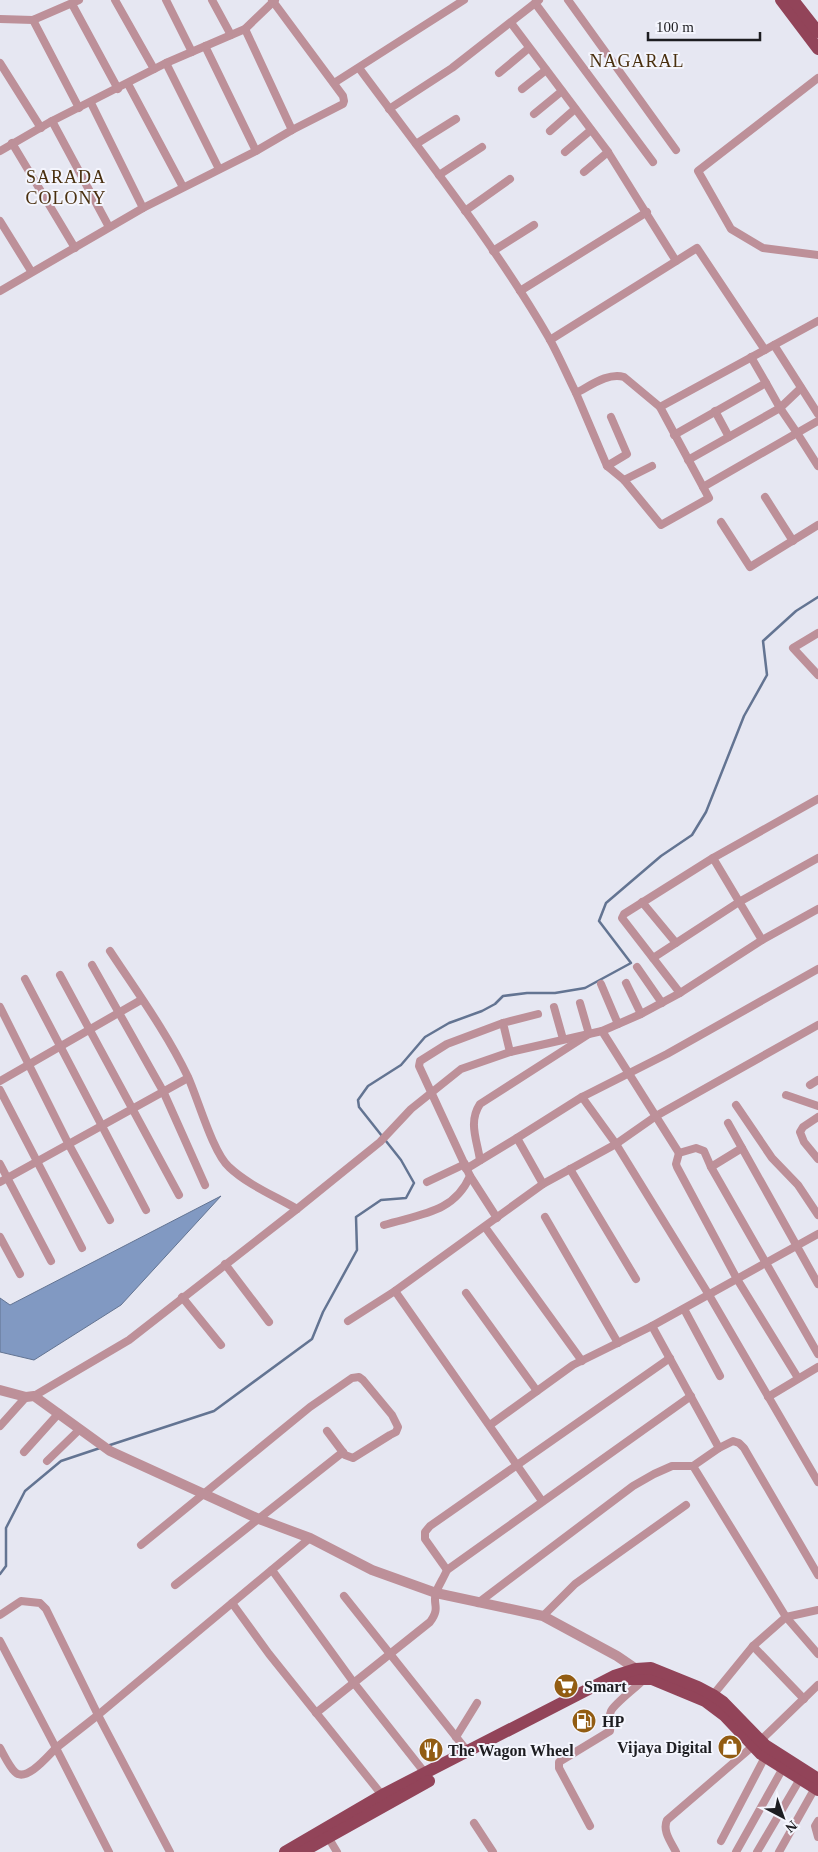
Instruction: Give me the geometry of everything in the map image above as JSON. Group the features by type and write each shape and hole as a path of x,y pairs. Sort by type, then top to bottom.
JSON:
{"main road":[{"path":"781,0 818,49"},
{"path":"793,0 818,32"},
{"path":"302,1852 395,1799 616,1684 641,1675 651,1668 662,1671 713,1695 738,1716 766,1757 800,1779 817,1786"},
{"path":"284,1852 382,1795 606,1680 641,1675 705,1701 757,1743 776,1752 817,1786"}],"street":[{"path":"116,0 154,69"},
{"path":"166,0 192,52"},
{"path":"212,0 231,35"},
{"path":"0,291 31,271 75,248 143,208 256,151 340,105 344,98 273,0 245,30 166,63 91,103 52,121 6,147"},
{"path":"334,83 464,0"},
{"path":"568,0 676,150"},
{"path":"389,109 452,68 537,1 654,162"},
{"path":"0,19 33,20 76,2 118,89"},
{"path":"33,20 79,108"},
{"path":"511,23 608,152 676,261"},
{"path":"245,30 292,130"},
{"path":"205,46 256,151"},
{"path":"499,73 529,48"},
{"path":"0,63 40,128"},
{"path":"166,63 219,169"},
{"path":"359,68 465,211 520,291 550,340 576,393 607,466 624,480 661,525 709,498 660,407 624,377 618,375 611,376 576,393"},
{"path":"522,89 546,70"},
{"path":"818,78 698,171 731,229 763,248 818,255"},
{"path":"128,84 183,187"},
{"path":"534,114 562,91"},
{"path":"91,103 143,208"},
{"path":"550,131 575,109"},
{"path":"416,144 456,119"},
{"path":"52,121 109,227"},
{"path":"566,152 591,130"},
{"path":"0,140 75,248"},
{"path":"439,175 482,147"},
{"path":"584,172 608,152"},
{"path":"465,211 510,179"},
{"path":"520,291 647,212"},
{"path":"0,221 31,271"},
{"path":"493,251 534,225"},
{"path":"550,340 697,248 764,350"},
{"path":"660,407 818,321"},
{"path":"774,345 818,414"},
{"path":"751,357 780,408 818,466"},
{"path":"674,435 766,383"},
{"path":"688,460 780,408 801,388"},
{"path":"715,411 729,437"},
{"path":"607,466 627,454 611,417"},
{"path":"703,487 797,434 818,420"},
{"path":"624,480 652,466"},
{"path":"765,497 793,541"},
{"path":"721,522 750,567 818,525"},
{"path":"818,633 793,648 815,666 818,675"},
{"path":"680,993 622,918 624,914 713,858 818,799"},
{"path":"713,858 762,940"},
{"path":"653,958 739,902 818,858"},
{"path":"642,902 676,944"},
{"path":"0,1426 30,1397 129,1340 380,1142 411,1108 461,1069 510,1052 602,1031 641,1014 680,993 762,940 818,909"},
{"path":"110,951 172,1047 188,1078 218,1151 227,1166 241,1177 297,1209"},
{"path":"92,965 163,1091 205,1185"},
{"path":"637,967 662,1003"},
{"path":"427,1182 467,1170 480,1160 582,1098 667,1054 818,969"},
{"path":"60,975 179,1195"},
{"path":"25,979 103,1124 146,1210"},
{"path":"626,983 641,1014"},
{"path":"601,984 618,1024"},
{"path":"0,1081 141,1000"},
{"path":"580,1003 589,1034"},
{"path":"0,1007 68,1143 110,1220"},
{"path":"554,1007 563,1040"},
{"path":"497,1218 467,1170 419,1066 420,1061 447,1044 503,1023 538,1014"},
{"path":"503,1023 510,1052"},
{"path":"348,1321 395,1291 543,1184 616,1144 656,1116 818,1025"},
{"path":"602,1031 679,1153 677,1167 737,1279 798,1378"},
{"path":"480,1160 473,1121 475,1112 480,1104 589,1034"},
{"path":"0,1182 188,1078"},
{"path":"810,1085 818,1080"},
{"path":"0,1090 82,1248"},
{"path":"786,1095 818,1106"},
{"path":"582,1098 616,1144 709,1295 818,1482"},
{"path":"736,1105 772,1158 798,1184 818,1215"},
{"path":"818,1117 803,1127 800,1132 804,1142 818,1159"},
{"path":"728,1123 818,1284"},
{"path":"517,1138 543,1184"},
{"path":"679,1153 696,1148 704,1151 711,1167 818,1354"},
{"path":"711,1167 742,1148"},
{"path":"0,1164 51,1261"},
{"path":"570,1169 636,1279"},
{"path":"384,1224 446,1206 460,1195 467,1170"},
{"path":"545,1217 618,1343"},
{"path":"485,1227 582,1361"},
{"path":"490,1425 573,1365 684,1309 767,1263 797,1244 818,1234"},
{"path":"0,1237 20,1274"},
{"path":"225,1264 269,1322"},
{"path":"395,1291 542,1501"},
{"path":"466,1293 537,1392"},
{"path":"182,1297 221,1345"},
{"path":"684,1309 720,1376"},
{"path":"652,1326 719,1448"},
{"path":"447,1570 425,1538 425,1532 430,1526 670,1358"},
{"path":"768,1397 818,1367"},
{"path":"141,1545 310,1407 352,1378 359,1377 364,1380 392,1415 398,1427 396,1432 390,1436 350,1457 343,1452 327,1431"},
{"path":"0,1390 30,1397 59,1413 110,1451 259,1519 310,1538 372,1570 436,1593 543,1616 617,1656 641,1675 612,1709 609,1716 610,1731 559,1762 559,1768 590,1826"},
{"path":"316,1713 430,1622 435,1615 437,1607 436,1593 447,1570 691,1396"},
{"path":"24,1452 59,1413"},
{"path":"47,1461 80,1429"},
{"path":"478,1602 633,1486 672,1466 694,1466 719,1448 733,1442 739,1443 744,1448 818,1575"},
{"path":"175,1585 343,1452"},
{"path":"694,1466 786,1617 818,1654"},
{"path":"543,1616 574,1584 686,1505"},
{"path":"0,1749 16,1773 21,1775 28,1773 39,1766 56,1748 310,1538"},
{"path":"272,1570 354,1683 425,1773"},
{"path":"344,1596 468,1752"},
{"path":"0,1615 21,1601 40,1603 46,1609 98,1715 170,1852"},
{"path":"232,1603 269,1654 382,1795"},
{"path":"713,1695 753,1646 786,1617 818,1610"},
{"path":"0,1641 109,1852"},
{"path":"753,1646 804,1698"},
{"path":"676,1852 664,1826 667,1820 757,1743 818,1685"},
{"path":"456,1737 477,1703"},
{"path":"721,1841 766,1757"},
{"path":"736,1852 783,1768"},
{"path":"757,1852 800,1779"},
{"path":"779,1852 817,1786"},
{"path":"818,1821 815,1826 818,1837"},
{"path":"474,1823 493,1852"},
{"path":"328,1837 337,1852"}],"water":[{"path":"221,1196 121,1305 34,1360 0,1352 0,1298 10,1305"}],"waterway":[{"path":"107,1446 214,1411 312,1339 323,1312 357,1250 356,1217 381,1200 406,1198 414,1183 401,1160 359,1107 358,1100 368,1086 401,1065 425,1037 449,1023 482,1011 495,1004 503,996 527,993 555,993 585,988 631,963 599,921 606,903 661,856 692,835 706,812 744,716 767,675 763,641 796,611 818,597"},
{"path":"0,1574 6,1566 6,1528 25,1491 61,1461 100,1448"}],"place":[{"name":"Smart","path":"566,1686"},
{"name":"HP","path":"584,1721"},
{"name":"Vijaya Digital","path":"730,1747"},
{"name":"The Wagon Wheel","path":"431,1750"}],"district":[{"name":"NAGARAL","path":"637,61"},
{"name":"SARADA COLONY","path":"66,187"}]}
